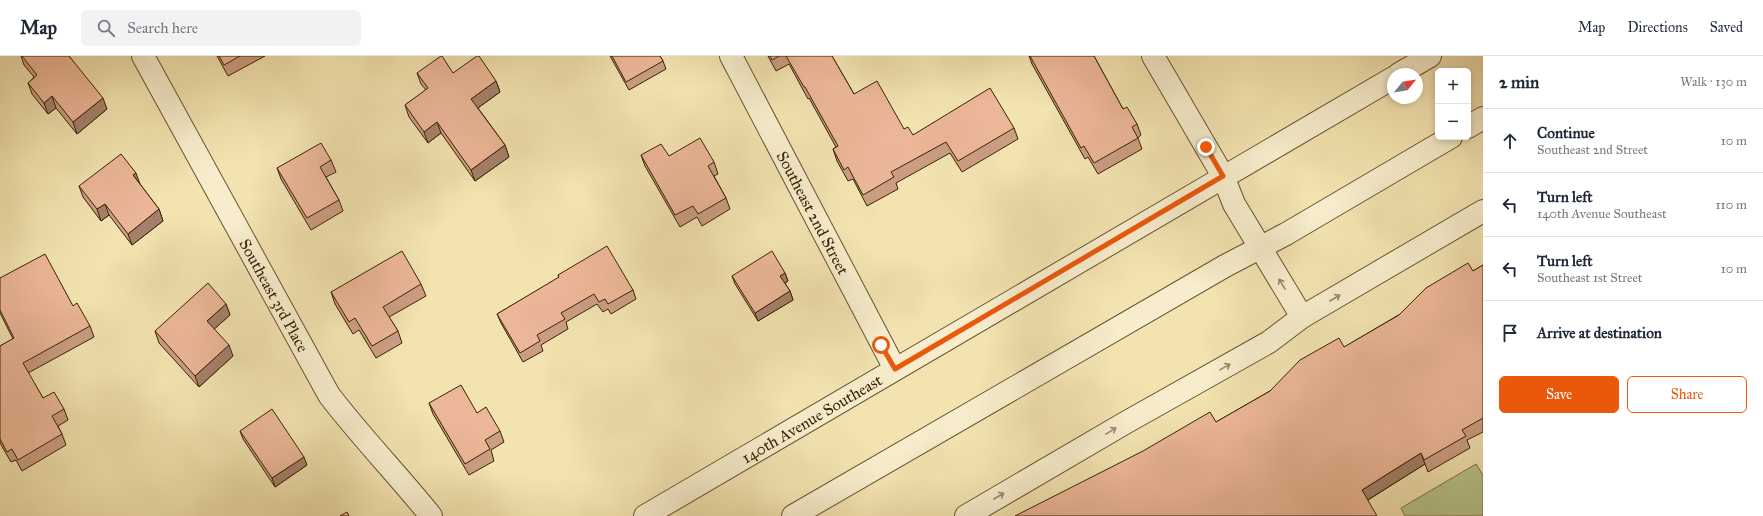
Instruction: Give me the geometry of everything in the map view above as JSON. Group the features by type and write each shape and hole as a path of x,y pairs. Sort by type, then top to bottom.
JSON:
{"street":[{"name":"Southeast 3rd Place","path":"143,56 329,395 350,423 406,485 431,516"},
{"name":"Southeast 2nd Street","path":"731,56 895,369"},
{"path":"1153,56 1223,176 1234,204 1302,317"},
{"path":"1409,68 1430,56"},
{"name":"140th Avenue Southeast","path":"645,516 1223,176 1387,81"},
{"path":"1471,125 1483,118"},
{"path":"793,516 1260,247 1286,234 1446,140"},
{"path":"966,516 1125,423 1268,342 1302,317 1483,211"}],"green space":[{"path":"1476,464 1483,475 1483,516 1405,516 1401,508"}],"building":[{"path":"22,56 69,56 103,98 73,122 52,96 44,103 28,83 37,75"},
{"path":"219,56 240,56 224,65"},
{"path":"441,56 453,73 479,56 496,81 471,99 505,145 471,170 437,122 424,132 405,105 428,88 417,73"},
{"path":"612,56 660,56 663,61 626,82"},
{"path":"770,56 779,56 772,60"},
{"path":"786,56 832,56 854,94 877,81 904,129 908,127 913,135 990,88 1014,128 958,161 946,142 891,172 894,177 863,195 848,167 844,170 833,149 838,146"},
{"path":"1030,56 1094,56 1123,109 1127,107 1137,124 1132,127 1138,138 1094,163 1084,146 1081,148"},
{"path":"700,138 714,162 708,166 726,198 698,214 693,206 675,215 641,155 661,144 669,156"},
{"path":"321,143 331,160 320,167 339,200 307,218 277,168"},
{"path":"121,154 136,173 133,175 159,209 128,234 105,204 97,209 79,186"},
{"path":"607,246 633,290 608,304 605,299 599,302 594,294 561,313 565,319 537,335 540,341 520,353 497,314"},
{"path":"402,251 421,284 383,307 398,331 372,346 355,318 349,322 331,292"},
{"path":"772,251 785,273 780,276 790,291 755,313 732,276"},
{"path":"45,254 73,306 77,303 90,326 23,363 43,398 54,392 64,409 52,416 62,434 18,460 12,449 7,452 0,439 0,346 14,338 0,310 0,278"},
{"path":"1468,263 1473,271 1483,265 1483,418 1462,430 1466,436 1424,460 1421,453 1362,490 1377,516 1015,516 1143,451 1210,412 1216,422 1270,391 1300,360 1339,338 1344,347 1399,315 1426,288"},
{"path":"208,283 226,304 207,321 229,345 195,376 155,331"},
{"path":"461,385 477,413 486,407 500,431 485,440 490,449 465,464 429,403"},
{"path":"272,409 304,457 272,478 240,431"},
{"path":"347,512 349,516 340,516"}],"route":[{"path":"881,345 895,369 1223,176 1206,147"}]}
